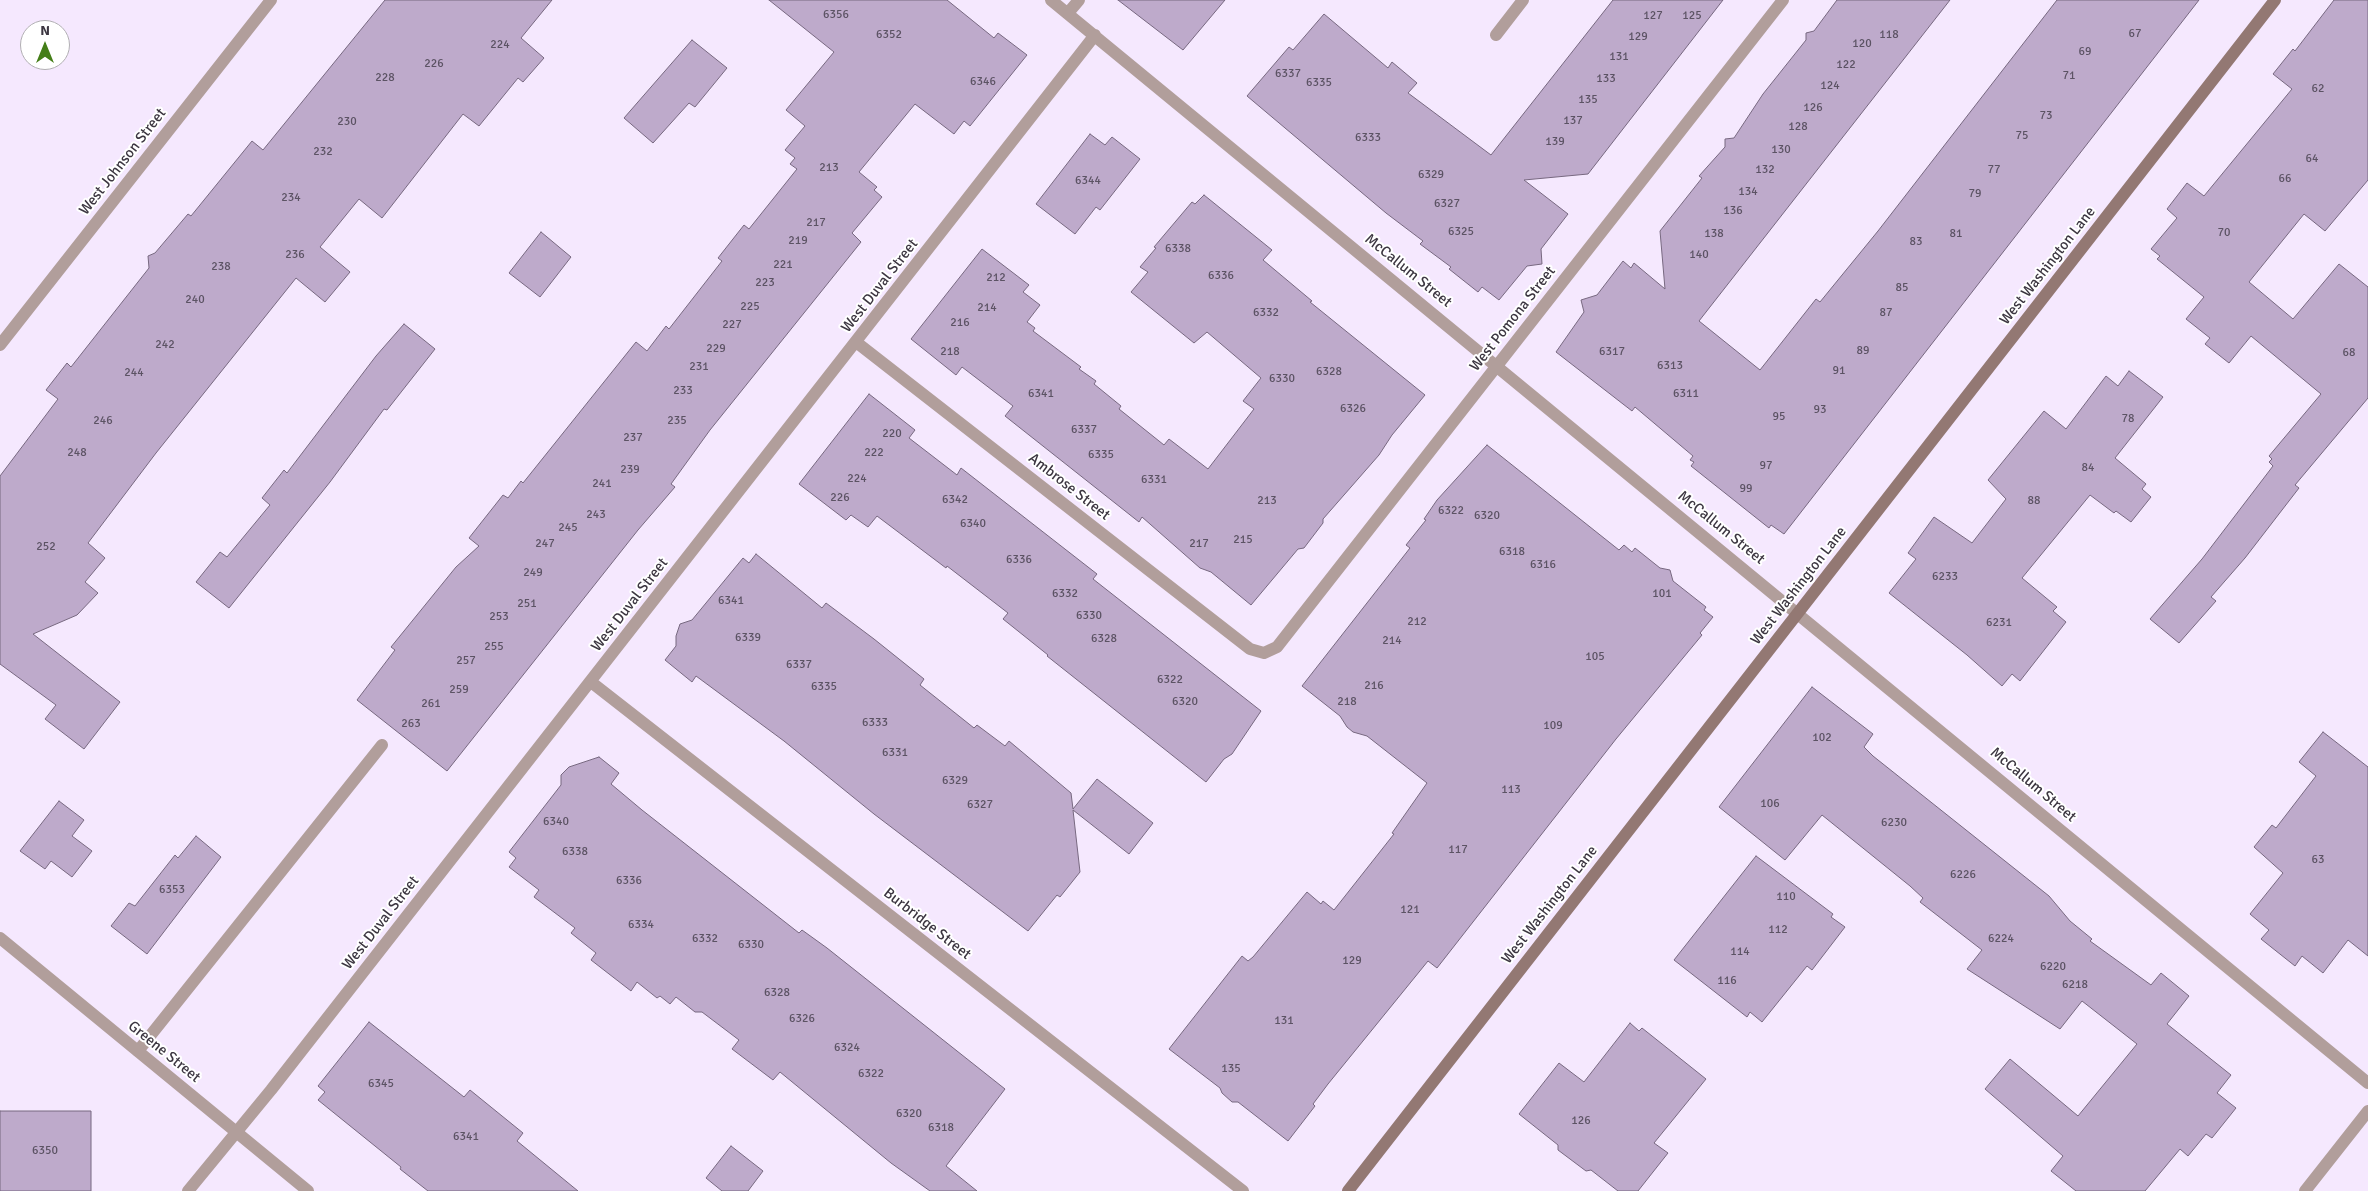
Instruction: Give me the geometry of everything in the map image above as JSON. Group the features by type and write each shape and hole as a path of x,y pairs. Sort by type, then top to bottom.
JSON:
{"main road":[{"name":"West Washington Lane","path":"1348,1191 2275,0"}],"street":[{"name":"West Johnson Street","path":"0,344 271,0"},
{"name":"McCallum Street","path":"1051,0 1799,613 2368,1083"},
{"path":"1068,13 1078,0"},
{"path":"1496,35 1523,0"},
{"name":"West Pomona Street","path":"1264,653 1277,648 1783,0"},
{"name":"West Duval Street","path":"188,1191 591,682 1095,35"},
{"name":"Ambrose Street","path":"856,342 1250,649 1264,653"},
{"name":"Burbridge Street","path":"591,682 1243,1191"},
{"path":"138,1051 382,744"},
{"name":"Greene Street","path":"0,938 308,1191"},
{"path":"2306,1191 2368,1111"}],"building":[{"path":"385,0 552,0 521,38 544,58 523,82 518,78 479,126 463,114 382,218 359,199 320,247 350,272 325,302 296,278 156,453 88,543 105,558 85,582 98,593 77,615 33,634 120,702 84,749 45,719 56,705 0,664 0,476 58,399 46,390 67,363 71,367 149,268 148,256 155,253 188,214 191,216 252,141 263,150"},
{"path":"769,0 947,0 994,38 998,33 1027,55 970,126 964,121 954,134 915,104 859,172 877,187 874,190 882,197 852,233 861,242 710,430 671,484 675,487 638,530 447,771 357,700 395,650 391,647 456,567 479,546 469,538 503,495 508,498 521,481 523,483 636,342 647,351 666,326 669,329 722,261 718,258 744,225 749,229 797,169 790,164 795,158 785,150 805,126 786,110 834,52"},
{"path":"1118,0 1225,0 1183,50"},
{"path":"1613,0 1723,0 1588,174 1524,180 1568,214 1541,249 1542,264 1527,266 1499,300 1482,287 1478,292 1449,269 1451,267 1420,244 1423,241 1386,213 1247,96 1289,47 1293,50 1324,14 1388,68 1392,62 1417,83 1408,93 1491,155"},
{"path":"1837,0 1950,0 1699,321 1760,370 1816,299 1820,302 1878,231 2057,0 2199,0 1784,534 1771,525 1769,528 1691,466 1694,462 1690,460 1693,456 1635,407 1632,411 1556,352 1584,312 1581,300 1597,295 1623,261 1631,268 1634,263 1665,289 1660,231 1702,178 1699,176 1725,147 1725,139 1734,138 1763,94 1806,40 1806,33 1814,31"},
{"path":"2334,0 2368,0 2368,180 2325,231 2304,214 2249,282 2293,319 2339,264 2368,287 2368,398 2295,485 2299,488 2245,558 2211,597 2216,601 2179,643 2150,619 2202,559 2273,466 2269,462 2272,459 2269,456 2321,394 2251,336 2229,363 2205,344 2210,338 2186,319 2204,297 2157,259 2160,256 2151,249 2177,218 2167,209 2187,183 2204,196 2292,89 2273,74 2293,49 2295,51"},
{"path":"692,40 727,68 695,107 689,103 653,143 624,118"},
{"path":"1090,134 1105,145 1112,137 1140,159 1100,210 1096,207 1075,234 1036,204"},
{"path":"1204,195 1272,250 1263,260 1312,301 1310,302 1425,395 1392,435 1379,455 1323,519 1323,523 1304,548 1298,549 1251,605 1211,572 1200,568 1142,517 1139,522 1005,416 1013,406 962,367 956,375 911,339 982,249 1029,285 1023,292 1040,305 1027,322 1035,328 1033,331 1081,367 1079,369 1096,381 1094,384 1121,406 1119,409 1164,445 1169,439 1208,469 1254,409 1243,401 1261,378 1207,332 1194,343 1131,292 1148,272 1140,267 1156,248 1154,247 1192,202 1195,204"},
{"path":"541,232 571,257 540,297 509,273"},
{"path":"404,324 435,349 387,410 384,409 330,482 229,608 196,582 220,552 227,557 270,505 262,498 284,470 287,473 376,356"},
{"path":"2129,371 2163,397 2115,458 2146,484 2142,489 2151,497 2131,522 2116,511 2114,513 2090,495 2022,578 2057,607 2053,611 2066,622 2020,681 2012,674 2002,686 1967,655 1889,593 1916,559 1908,553 1934,517 1972,543 2006,499 1988,480 2044,411 2066,429 2106,376 2118,386"},
{"path":"869,394 915,430 909,438 957,475 961,468 1097,574 1093,579 1261,711 1232,754 1224,759 1206,782 1047,656 1003,619 1008,613 947,566 946,568 877,516 868,527 851,515 846,520 799,484"},
{"path":"1487,445 1619,550 1624,545 1632,552 1635,548 1660,568 1670,570 1673,581 1706,607 1704,610 1713,617 1700,633 1702,635 1616,739 1437,968 1428,961 1328,1084 1313,1104 1315,1106 1288,1141 1238,1102 1232,1102 1222,1093 1220,1088 1169,1049 1242,956 1248,961 1253,957 1307,892 1321,904 1323,901 1334,910 1394,834 1392,833 1427,783 1367,736 1353,732 1347,727 1340,716 1302,686 1410,548 1406,545 1426,520 1424,519 1437,500"},
{"path":"756,554 822,608 826,603 874,639 924,679 920,685 974,728 977,725 1005,746 1009,741 1071,793 1073,809 1097,779 1153,823 1129,854 1073,810 1080,872 1060,897 1057,895 1028,931 874,814 784,741 696,676 692,682 665,660 676,646 676,636 680,624 692,620 743,558 749,563"},
{"path":"1812,687 1873,734 1864,747 1873,756 2049,896 2070,921 2092,939 2090,941 2151,985 2161,973 2189,996 2167,1024 2231,1075 2217,1093 2236,1108 2212,1138 2206,1134 2188,1156 2180,1149 2145,1191 2076,1191 2051,1171 2063,1156 1985,1089 2010,1059 2078,1116 2137,1044 2082,1001 2060,1029 1967,969 1982,950 1920,902 1923,898 1910,886 1822,815 1785,860 1719,807"},
{"path":"2323,732 2368,767 2368,956 2348,940 2323,973 2302,956 2295,966 2261,939 2269,930 2250,914 2283,873 2254,847 2272,825 2276,828 2316,776 2299,762"},
{"path":"599,757 619,773 611,784 642,810 799,933 802,930 827,948 1005,1089 946,1166 977,1191 930,1191 891,1163 780,1072 773,1080 732,1049 739,1040 702,1012 695,1012 676,997 670,1004 660,996 657,998 637,982 631,991 591,960 596,953 571,933 575,928 534,897 539,890 509,867 516,858 509,852 561,785 561,775 569,767"},
{"path":"59,801 84,820 72,836 92,851 72,877 51,861 45,869 20,851"},
{"path":"196,836 221,857 147,954 111,926 129,903 135,906 175,855 178,858"},
{"path":"1756,856 1833,914 1831,917 1845,927 1812,970 1807,966 1762,1022 1750,1012 1747,1017 1674,960"},
{"path":"369,1022 464,1097 470,1090 523,1133 517,1141 578,1191 428,1191 400,1169 401,1167 318,1100 325,1092 318,1086"},
{"path":"1630,1023 1639,1031 1642,1028 1706,1079 1654,1143 1668,1153 1638,1191 1618,1191 1591,1170 1586,1171 1558,1150 1558,1145 1519,1114 1559,1063 1584,1082"},
{"path":"0,1111 91,1111 91,1191 0,1191"},
{"path":"731,1146 763,1171 748,1191 722,1191 706,1178"}]}
